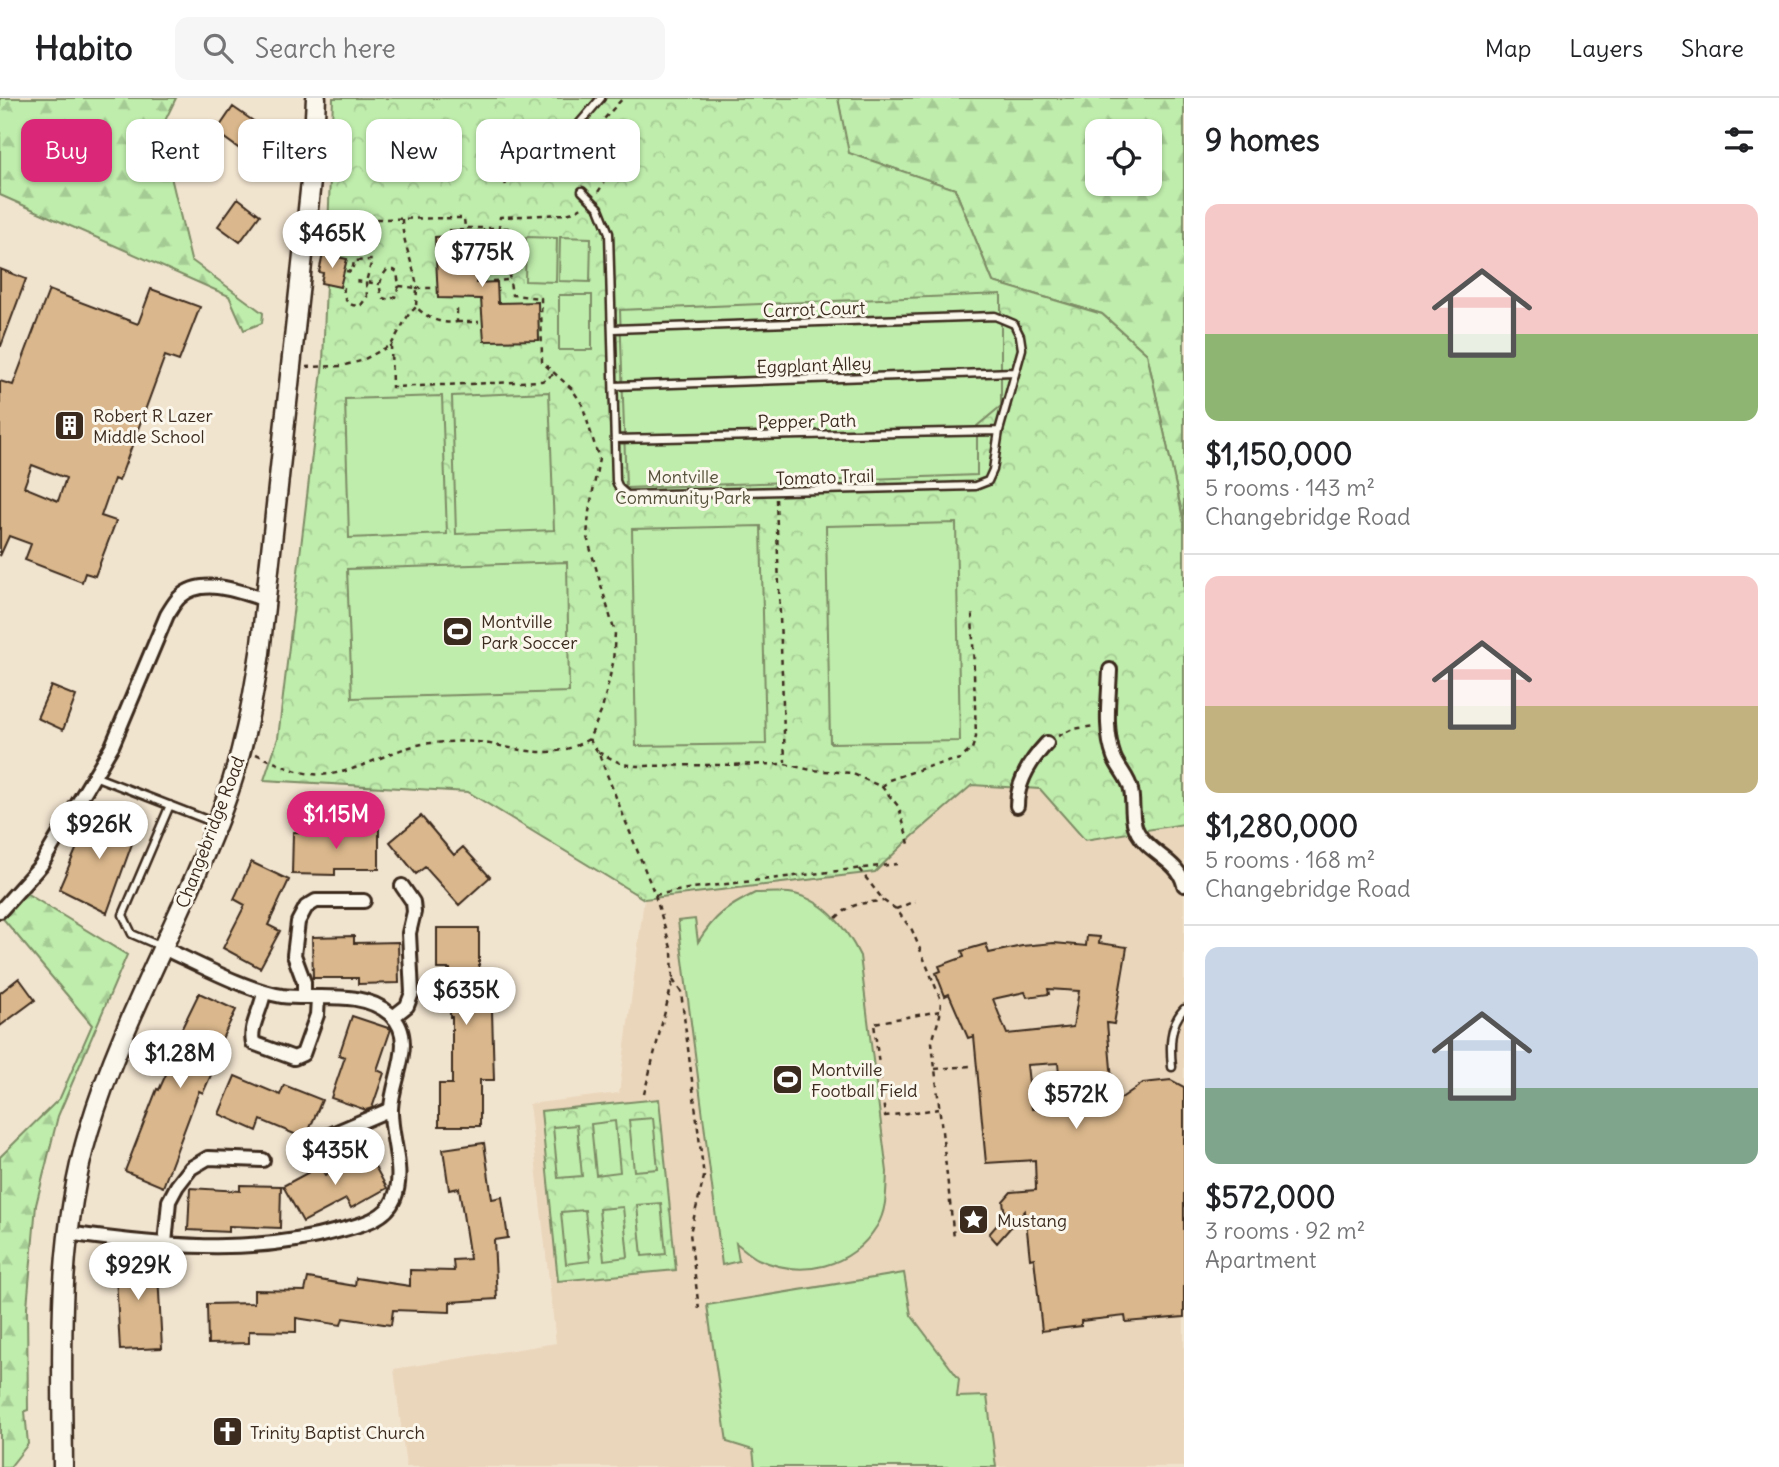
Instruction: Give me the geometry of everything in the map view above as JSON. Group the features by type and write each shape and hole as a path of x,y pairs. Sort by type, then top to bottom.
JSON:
{"main road":[{"name":"Changebridge Road","path":"63,1467 62,1279 76,1181 113,1058 216,824 248,728 265,600 310,183 316,98"}],"street":[{"path":"0,911 41,865 94,776 128,710 167,615 178,598 195,588 215,587 237,590 265,600"},
{"path":"1110,670 1105,727 1115,759 1132,793 1135,828 1139,836 1182,877 1184,885"},
{"path":"1017,806 1017,794 1024,776 1037,753 1047,743"},
{"path":"393,1017 407,1006 412,993 409,933 414,912 413,902 401,886"},
{"path":"304,997 304,982 294,955 298,922 306,907 316,901 364,901"},
{"path":"67,1233 199,1247 285,1244 361,1225 380,1215 394,1202 397,1192 397,1162 391,1109 393,1086 404,1039 393,1017 381,1008 363,1001 264,992 163,948"},
{"path":"264,992 263,1005 251,1034 253,1044 294,1058 303,1054 317,1015 318,998"},
{"path":"311,1143 391,1109"},
{"path":"165,1244 169,1201 191,1168 208,1158 263,1160"}],"lane":[{"path":"583,119 601,98"},
{"path":"582,191 592,199 603,215 609,233 615,439"},
{"name":"Carrot Court","path":"613,329 995,317 1014,324 1022,342 1014,372"},
{"path":"999,431 1014,372"},
{"name":"Eggplant Alley","path":"614,386 1014,372"},
{"name":"Pepper Path","path":"615,439 999,431"},
{"name":"Tomato Trail","path":"615,439 616,481 621,491 631,496 776,493 975,486 988,481 993,470 999,431"},
{"path":"94,776 216,824"},
{"path":"163,948 132,933 123,915 170,805"},
{"path":"1172,1067 1170,1046 1174,1024 1184,1009"}],"path":[{"path":"499,228 500,217 566,214 574,212 592,199 604,183 606,163 604,144 596,128 623,98"},
{"path":"505,182 506,187"},
{"path":"255,753 288,768 313,775 346,771 411,746 427,743 470,741 530,752 557,752 589,739 602,710 613,663 615,633 587,537 599,459 582,404 572,389 541,362 541,298 512,295 508,268 508,228 465,228 464,218 376,219"},
{"path":"306,366 341,366 361,362 391,345 416,307 415,271 402,232 402,219"},
{"path":"484,228 484,234"},
{"path":"344,287 343,295 346,301 351,305 361,305 367,297 366,282 373,260 354,261 352,272 346,271"},
{"path":"508,268 521,268"},
{"path":"387,270 394,270 400,280 399,286 395,298 383,298 380,284 382,275 387,270"},
{"path":"492,281 509,280"},
{"path":"352,281 380,284"},
{"path":"399,286 436,288"},
{"path":"416,307 431,319 443,323 479,322"},
{"path":"457,307 457,321"},
{"path":"391,345 392,387 542,382 554,374"},
{"path":"776,493 785,764"},
{"path":"882,786 889,780 927,766 960,759 972,749 976,737 972,610"},
{"path":"1047,743 1073,729 1087,726 1105,727"},
{"path":"589,739 598,752 655,895 672,951 674,980 644,1094"},
{"path":"598,752 622,764 637,766 785,764 811,770 852,773 882,786 899,807 909,844"},
{"path":"655,895 693,888 897,864"},
{"path":"859,869 884,901 896,909 912,930 941,1000 932,1042 954,1238"},
{"path":"836,918 848,906 884,901"},
{"path":"896,909 915,901"},
{"path":"674,980 681,992 704,1177 690,1233 699,1310"},
{"path":"939,1109 885,1116 874,1023 940,1012"},
{"path":"935,1069 971,1066"}],"shaded area":[{"path":"1184,588 1184,1467 406,1467 394,1369 556,1343 529,1104 619,1093 644,899 875,872 991,757"}],"green space":[{"path":"0,98 176,98 166,119 126,119 126,182 172,182 191,260 263,313 262,323 244,330 229,296 0,195"},
{"name":"Montville Community Park","path":"333,98 838,98 849,153 955,189 993,282 1102,314 1147,354 1184,523 1184,824 1085,840 1040,789 972,785 875,872 644,899 468,792 264,780 278,738 323,363 330,182 352,182 352,119 332,119"},
{"path":"838,98 1184,98 1184,523 1147,354 1102,314 993,282 955,189 848,153"},
{"path":"526,237 557,238 556,282 525,281"},
{"path":"560,237 591,238 590,282 559,281"},
{"path":"1001,294 1001,406 977,426 977,475 626,488 620,310"},
{"path":"559,295 592,295 592,350 559,350"},
{"path":"549,392 554,530 456,534 452,396"},
{"path":"442,396 447,534 349,538 345,399"},
{"path":"956,523 960,741 830,743 826,526"},
{"path":"761,526 766,744 636,746 632,529"},
{"name":"Montville Park Soccer","path":"567,562 569,692 352,698 347,569"},
{"path":"21,890 127,955 58,1116 36,1205 27,1307 28,1410 25,1411 28,1444 10,1467 0,1467 0,1157 60,1098 92,1025 0,915"},
{"path":"755,893 789,893 823,907 848,935 860,956 887,1172 886,1193 880,1220 866,1240 854,1252 824,1266 792,1268 775,1265 755,1257 736,1243 739,1261 722,1265 678,921 695,919 698,942 722,913"},
{"path":"659,1099 676,1270 558,1281 541,1111"},
{"path":"653,1118 658,1169 634,1171 629,1120"},
{"path":"615,1121 620,1172 596,1175 591,1124"},
{"path":"577,1125 582,1176 558,1178 553,1127"},
{"path":"661,1203 666,1254 642,1256 637,1205"},
{"path":"623,1207 628,1257 604,1260 599,1209"},
{"path":"585,1210 590,1261 566,1264 561,1212"},
{"path":"904,1273 911,1315 959,1379 957,1397 987,1396 996,1467 755,1467 753,1450 727,1442 707,1305"}],"building":[{"path":"233,107 250,119 238,119 238,148 224,138 224,120"},
{"path":"238,198 260,215 240,242 218,226"},
{"path":"449,230 462,230 462,236 499,238 504,245 477,248 476,283 497,282 498,303 538,302 539,340 484,341 481,299 438,298 435,237 450,236"},
{"path":"323,254 347,259 340,287 321,283 323,273 319,272"},
{"path":"0,269 26,279 1,346 0,346"},
{"name":"Robert R Lazer Middle School","path":"151,289 200,307 179,361 165,356 119,481 114,479 101,516 116,521 95,576 85,573 82,582 25,560 31,544 9,536 0,556 0,381 13,385 49,290 138,324","holes":["32,465 66,478 58,501 24,487"]},
{"path":"51,686 76,696 63,730 37,718"},
{"path":"93,810 138,827 107,913 59,889"},
{"path":"421,816 454,855 463,847 490,877 459,905 425,867 416,874 390,842"},
{"path":"338,827 379,828 379,869 335,869 335,875 292,874 293,832 338,833"},
{"path":"251,862 289,880 268,925 280,931 260,968 223,948 245,905 234,899"},
{"path":"437,928 479,928 479,976 491,976 494,1080 480,1080 480,1126 439,1126 439,1084 452,1084 452,1017 450,969 437,969"},
{"path":"354,936 354,943 398,942 399,983 358,984 358,978 313,978 312,937"},
{"path":"1087,936 1100,937 1099,943 1127,947 1114,1024 1107,1023 1114,1103 1143,1083 1171,1080 1184,1087 1184,1317 1126,1322 1125,1316 1081,1321 1081,1326 1042,1331 1034,1258 1030,1259 1025,1211 997,1243 989,1234 1005,1216 1003,1201 1011,1192 1036,1190 1035,1160 986,1163 974,1036 968,1038 949,994 945,996 936,973 941,971 939,966 964,957 962,951 986,944 989,953 1054,943 1086,946","holes":["1048,989 1079,991 1073,1027 1007,1034 993,999 1025,992 1027,997 1049,994","1058,1063 1062,1108 1032,1109 1027,1065"]},
{"path":"19,978 35,1000 0,1026 0,993"},
{"path":"199,993 236,1010 215,1053 220,1055 203,1093 199,1091 163,1187 125,1171 157,1089 159,1090 185,1032 181,1030"},
{"path":"352,1016 391,1029 377,1070 384,1073 372,1108 366,1110 331,1098 345,1057 339,1055"},
{"path":"235,1076 280,1095 284,1085 322,1100 307,1135 304,1138 261,1120 257,1131 219,1114"},
{"path":"484,1143 492,1199 502,1197 508,1238 494,1240 497,1299 450,1302 450,1312 393,1310 391,1325 343,1318 341,1325 296,1318 296,1332 249,1331 249,1343 208,1344 207,1304 254,1303 254,1290 305,1291 308,1278 355,1286 356,1278 410,1286 410,1270 454,1271 453,1260 470,1259 459,1188 449,1190 443,1149"},
{"path":"367,1152 387,1188 351,1208 346,1199 303,1222 283,1186 320,1166 325,1175"},
{"path":"240,1185 281,1186 280,1228 229,1226 229,1232 188,1230 190,1188 240,1191"},
{"path":"157,1255 162,1348 120,1350 115,1257"}],"place":[{"name":"Robert R Lazer Middle School","path":"70,425"},
{"name":"Montville Park Soccer","path":"458,631"},
{"name":"Montville Football Field","path":"788,1079"},
{"name":"Mustang","path":"974,1220"},
{"name":"Trinity Baptist Church","path":"227,1432"}]}
